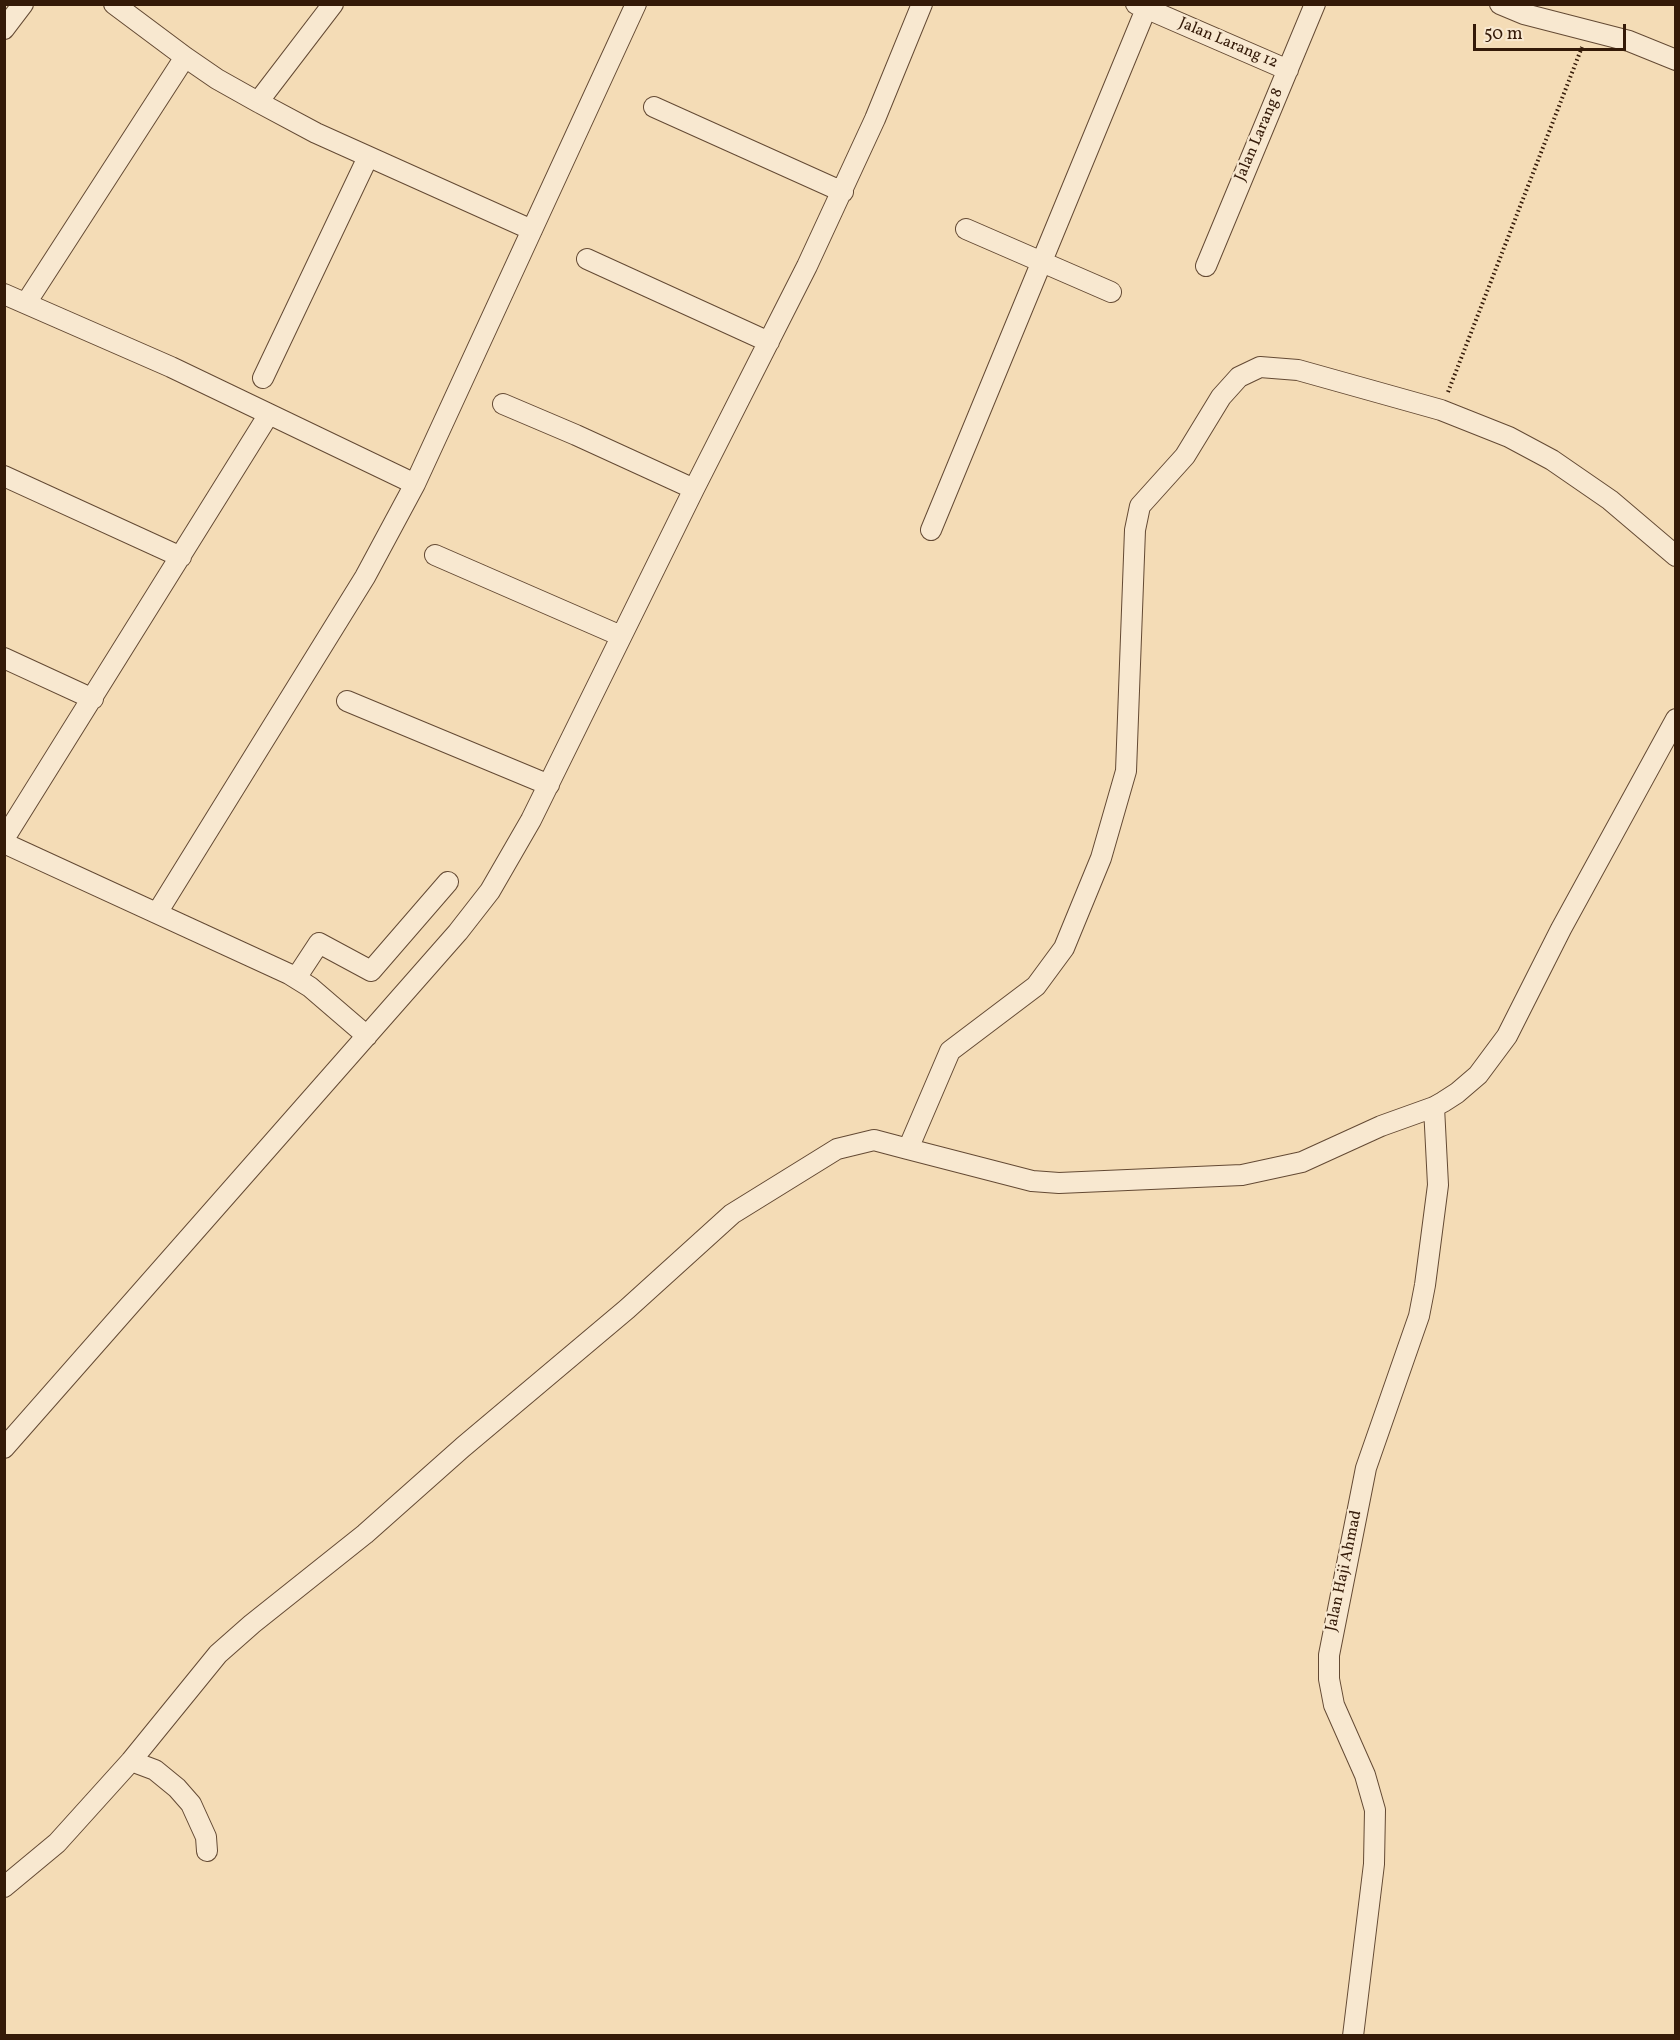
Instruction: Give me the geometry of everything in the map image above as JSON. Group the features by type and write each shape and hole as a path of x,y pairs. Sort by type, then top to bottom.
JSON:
{"street":[{"path":"4,29 23,4"},
{"path":"114,4 217,79 258,102 316,133 532,230"},
{"path":"258,102 333,4"},
{"path":"157,913 365,577 415,484 636,4"},
{"path":"4,1448 458,932 490,891 509,861 549,785 843,192 921,4"},
{"name":"Jalan Larang 8","path":"1206,266 1316,4"},
{"path":"1500,4 1524,14 1629,40 1676,60"},
{"path":"932,530 1042,261 1141,7"},
{"name":"Jalan Larang 12","path":"1141,7 1288,70"},
{"path":"26,303 185,57"},
{"path":"654,107 843,192"},
{"path":"263,378 368,157"},
{"path":"966,229 1111,292"},
{"path":"587,259 769,342"},
{"path":"4,294 171,367 415,484"},
{"path":"908,1149 950,1051 1036,986 1064,948 1101,858 1126,771 1135,530 1140,506 1185,456 1221,397 1239,377 1260,368 1298,370 1441,410 1509,437 1552,460 1610,500 1676,556"},
{"path":"502,404 694,489"},
{"path":"269,414 4,841 296,978 310,987 367,1036"},
{"path":"4,476 181,557"},
{"path":"435,555 621,636"},
{"path":"4,658 93,699"},
{"path":"347,701 549,785"},
{"path":"4,1887 57,1843 131,1761 218,1654 365,1534 463,1447 627,1309 732,1214 837,1149 874,1140 1041,1182 1083,1183 1242,1175 1302,1162 1381,1126 1434,1107 1457,1094 1478,1075 1507,1036 1561,928 1676,719"},
{"path":"296,978 319,943 371,971 448,882"},
{"name":"Jalan Haji Ahmad","path":"1353,2036 1374,1864 1375,1810 1365,1775 1334,1705 1329,1679 1329,1655 1366,1468 1419,1316 1425,1285 1438,1185 1434,1107"},
{"path":"131,1761 155,1770 177,1788 190,1804 206,1838 207,1851"}],"path":[{"path":"1441,410 1588,30"}]}
